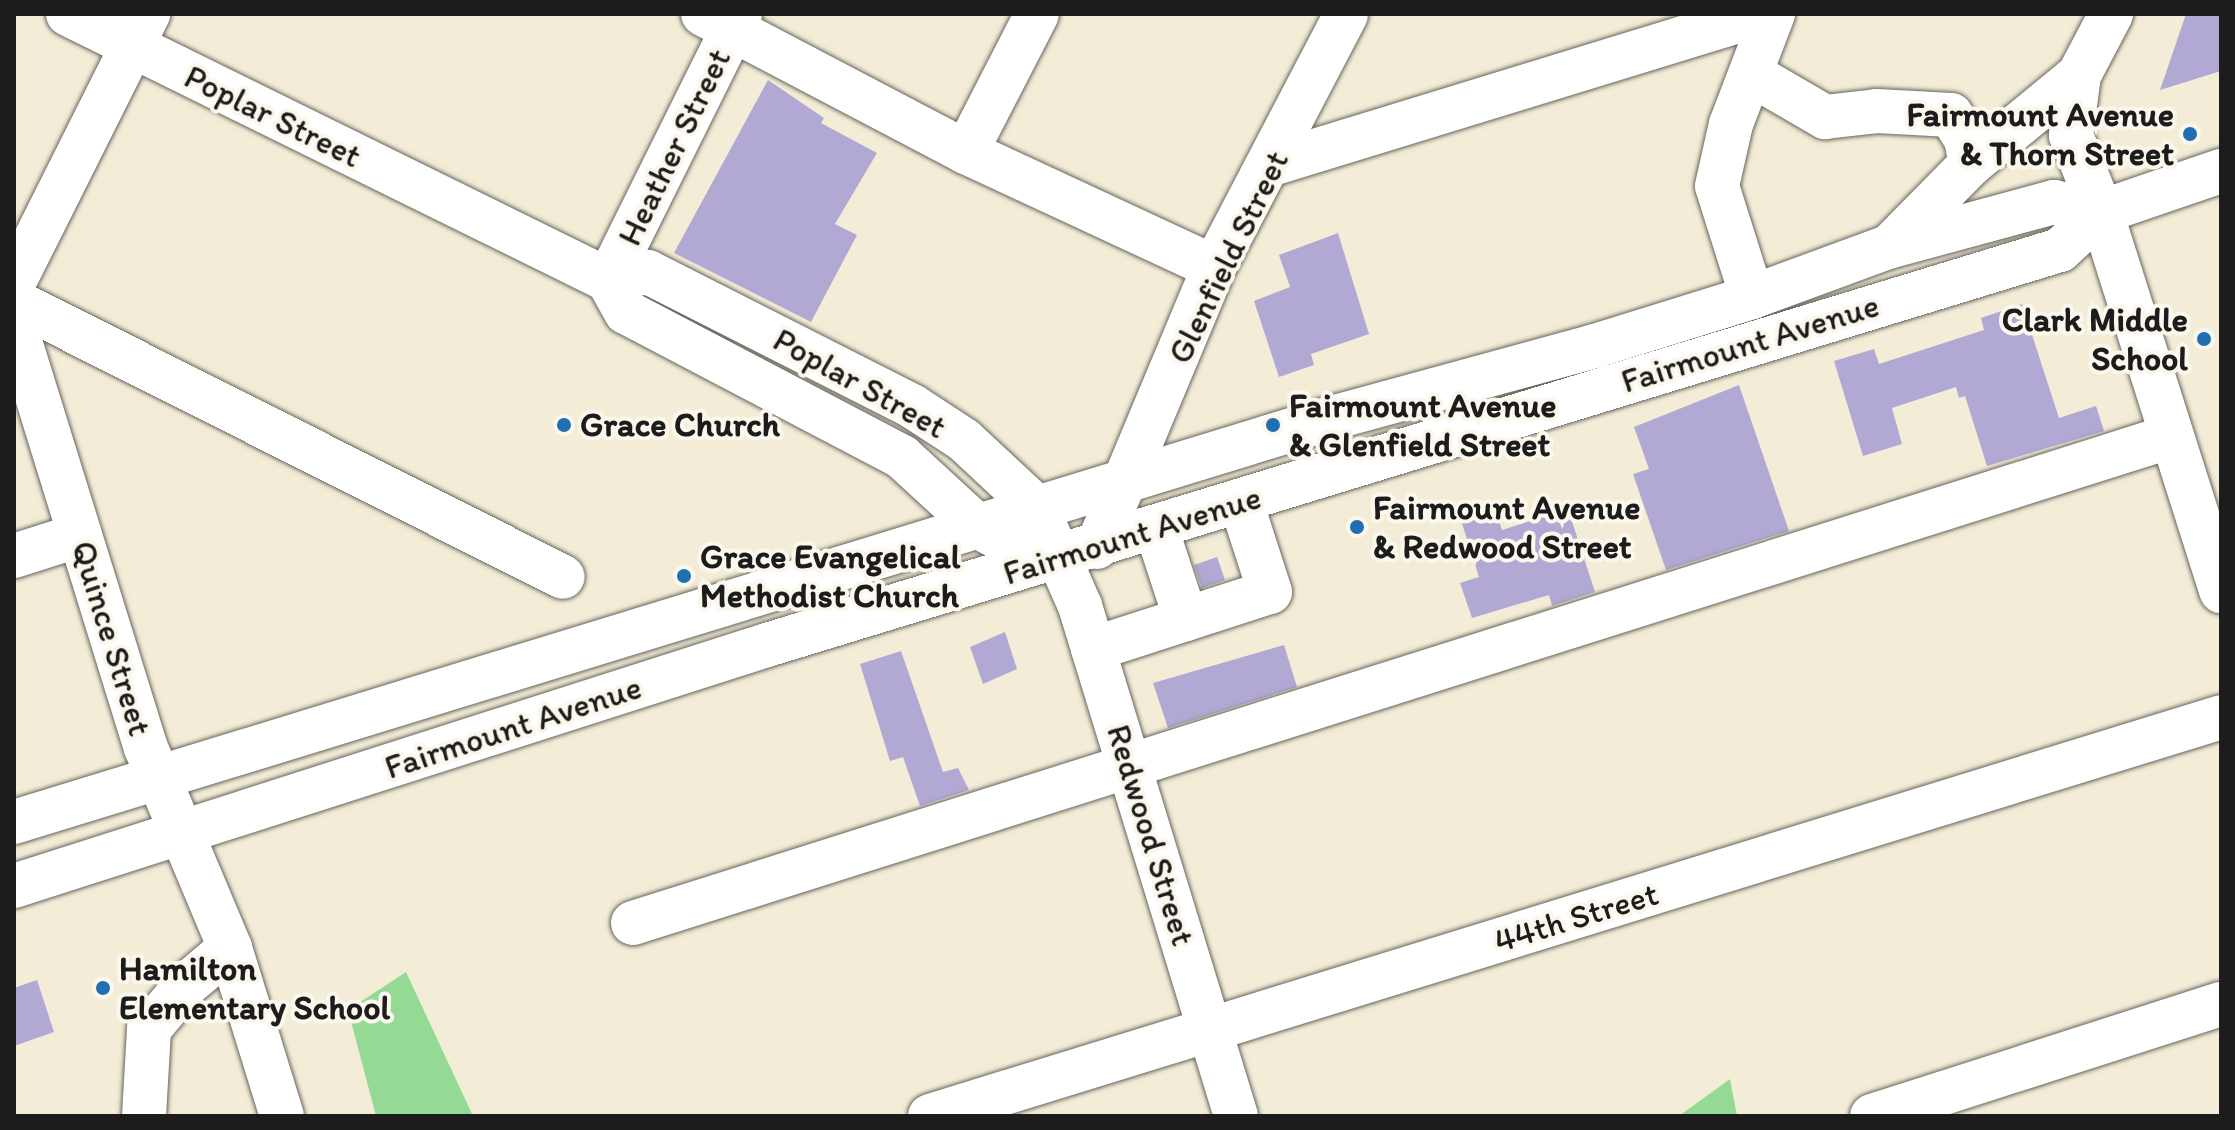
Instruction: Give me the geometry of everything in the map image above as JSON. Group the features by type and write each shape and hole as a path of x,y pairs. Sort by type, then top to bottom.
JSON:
{"street":[{"name":"Poplar Street","path":"68,14 140,30 608,280 626,312 902,457 977,526 1014,546 1056,558"},
{"path":"966,152 1037,14"},
{"name":"Glenfield Street","path":"1097,547 1214,267 1272,164 1346,14"},
{"path":"1272,164 1761,14"},
{"path":"1752,297 1717,186 1731,124 1773,14"},
{"path":"2111,14 2079,75 2071,135 2101,212 2221,591"},
{"path":"726,19 966,152 1214,267"},
{"name":"Heather Street","path":"608,280 726,19"},
{"path":"14,282 140,30"},
{"path":"1751,74 1825,117 1877,111 1951,115 1966,139 1971,164"},
{"path":"1888,247 1971,164 2079,75"},
{"name":"Fairmount Avenue","path":"14,886 767,645 1097,547 2060,250 2101,212 2221,171"},
{"name":"Fairmount Avenue","path":"14,822 977,526 1125,485 1321,421 1523,368 1752,297 1888,247 2054,202 2101,212"},
{"name":"Poplar Street","path":"608,280 648,272 912,406 964,440 1037,508 1056,558"},
{"path":"14,301 563,577"},
{"name":"Quince Street","path":"14,322 158,777 179,835 230,948 282,1116"},
{"path":"633,923 2172,436"},
{"path":"1093,649 1270,592 1241,502"},
{"path":"1156,528 1186,619"},
{"path":"14,556 80,535"},
{"name":"Redwood Street","path":"1056,558 1080,606 1236,1116"},
{"name":"44th Street","path":"930,1116 2221,717"},
{"path":"144,1116 149,1029 185,986 230,948"},
{"path":"1872,1116 2221,1004"}],"green space":[{"path":"406,972 473,1116 376,1116 348,1010"},
{"path":"1730,1079 1737,1116 1679,1116"}],"building":[{"path":"2186,14 2221,14 2221,71 2160,90"},
{"path":"768,80 824,118 821,123 877,153 835,224 857,235 811,322 674,253"},
{"path":"1338,233 1369,334 1311,354 1314,365 1279,377 1254,301 1290,287 1279,255"},
{"path":"2022,304 2059,418 2096,406 2104,431 1987,466 1965,396 1959,398 1956,387 1892,408 1902,444 1863,456 1834,361 1874,349 1879,364 1984,330 1981,318"},
{"path":"1739,385 1789,531 1666,570 1633,474 1649,469 1634,427"},
{"path":"1493,502 1502,530 1568,509 1595,592 1552,606 1549,595 1472,618 1460,583 1479,577 1459,514"},
{"path":"1217,557 1225,580 1202,588 1194,565"},
{"path":"1005,632 1017,669 983,684 970,647"},
{"path":"1284,645 1297,687 1168,728 1153,683"},
{"path":"901,651 943,772 958,768 969,790 920,806 903,757 890,761 860,664"},
{"path":"37,980 54,1032 14,1046 14,988"}],"place":[{"name":"Fairmount Avenue & Thorn Street","path":"2190,134"},
{"name":"Clark Middle School","path":"2204,339"},
{"name":"Grace Church","path":"564,425"},
{"name":"Fairmount Avenue & Glenfield Street","path":"1273,425"},
{"name":"Fairmount Avenue & Redwood Street","path":"1357,527"},
{"name":"Grace Evangelical Methodist Church","path":"684,576"},
{"name":"Hamilton Elementary School","path":"103,988"}]}
